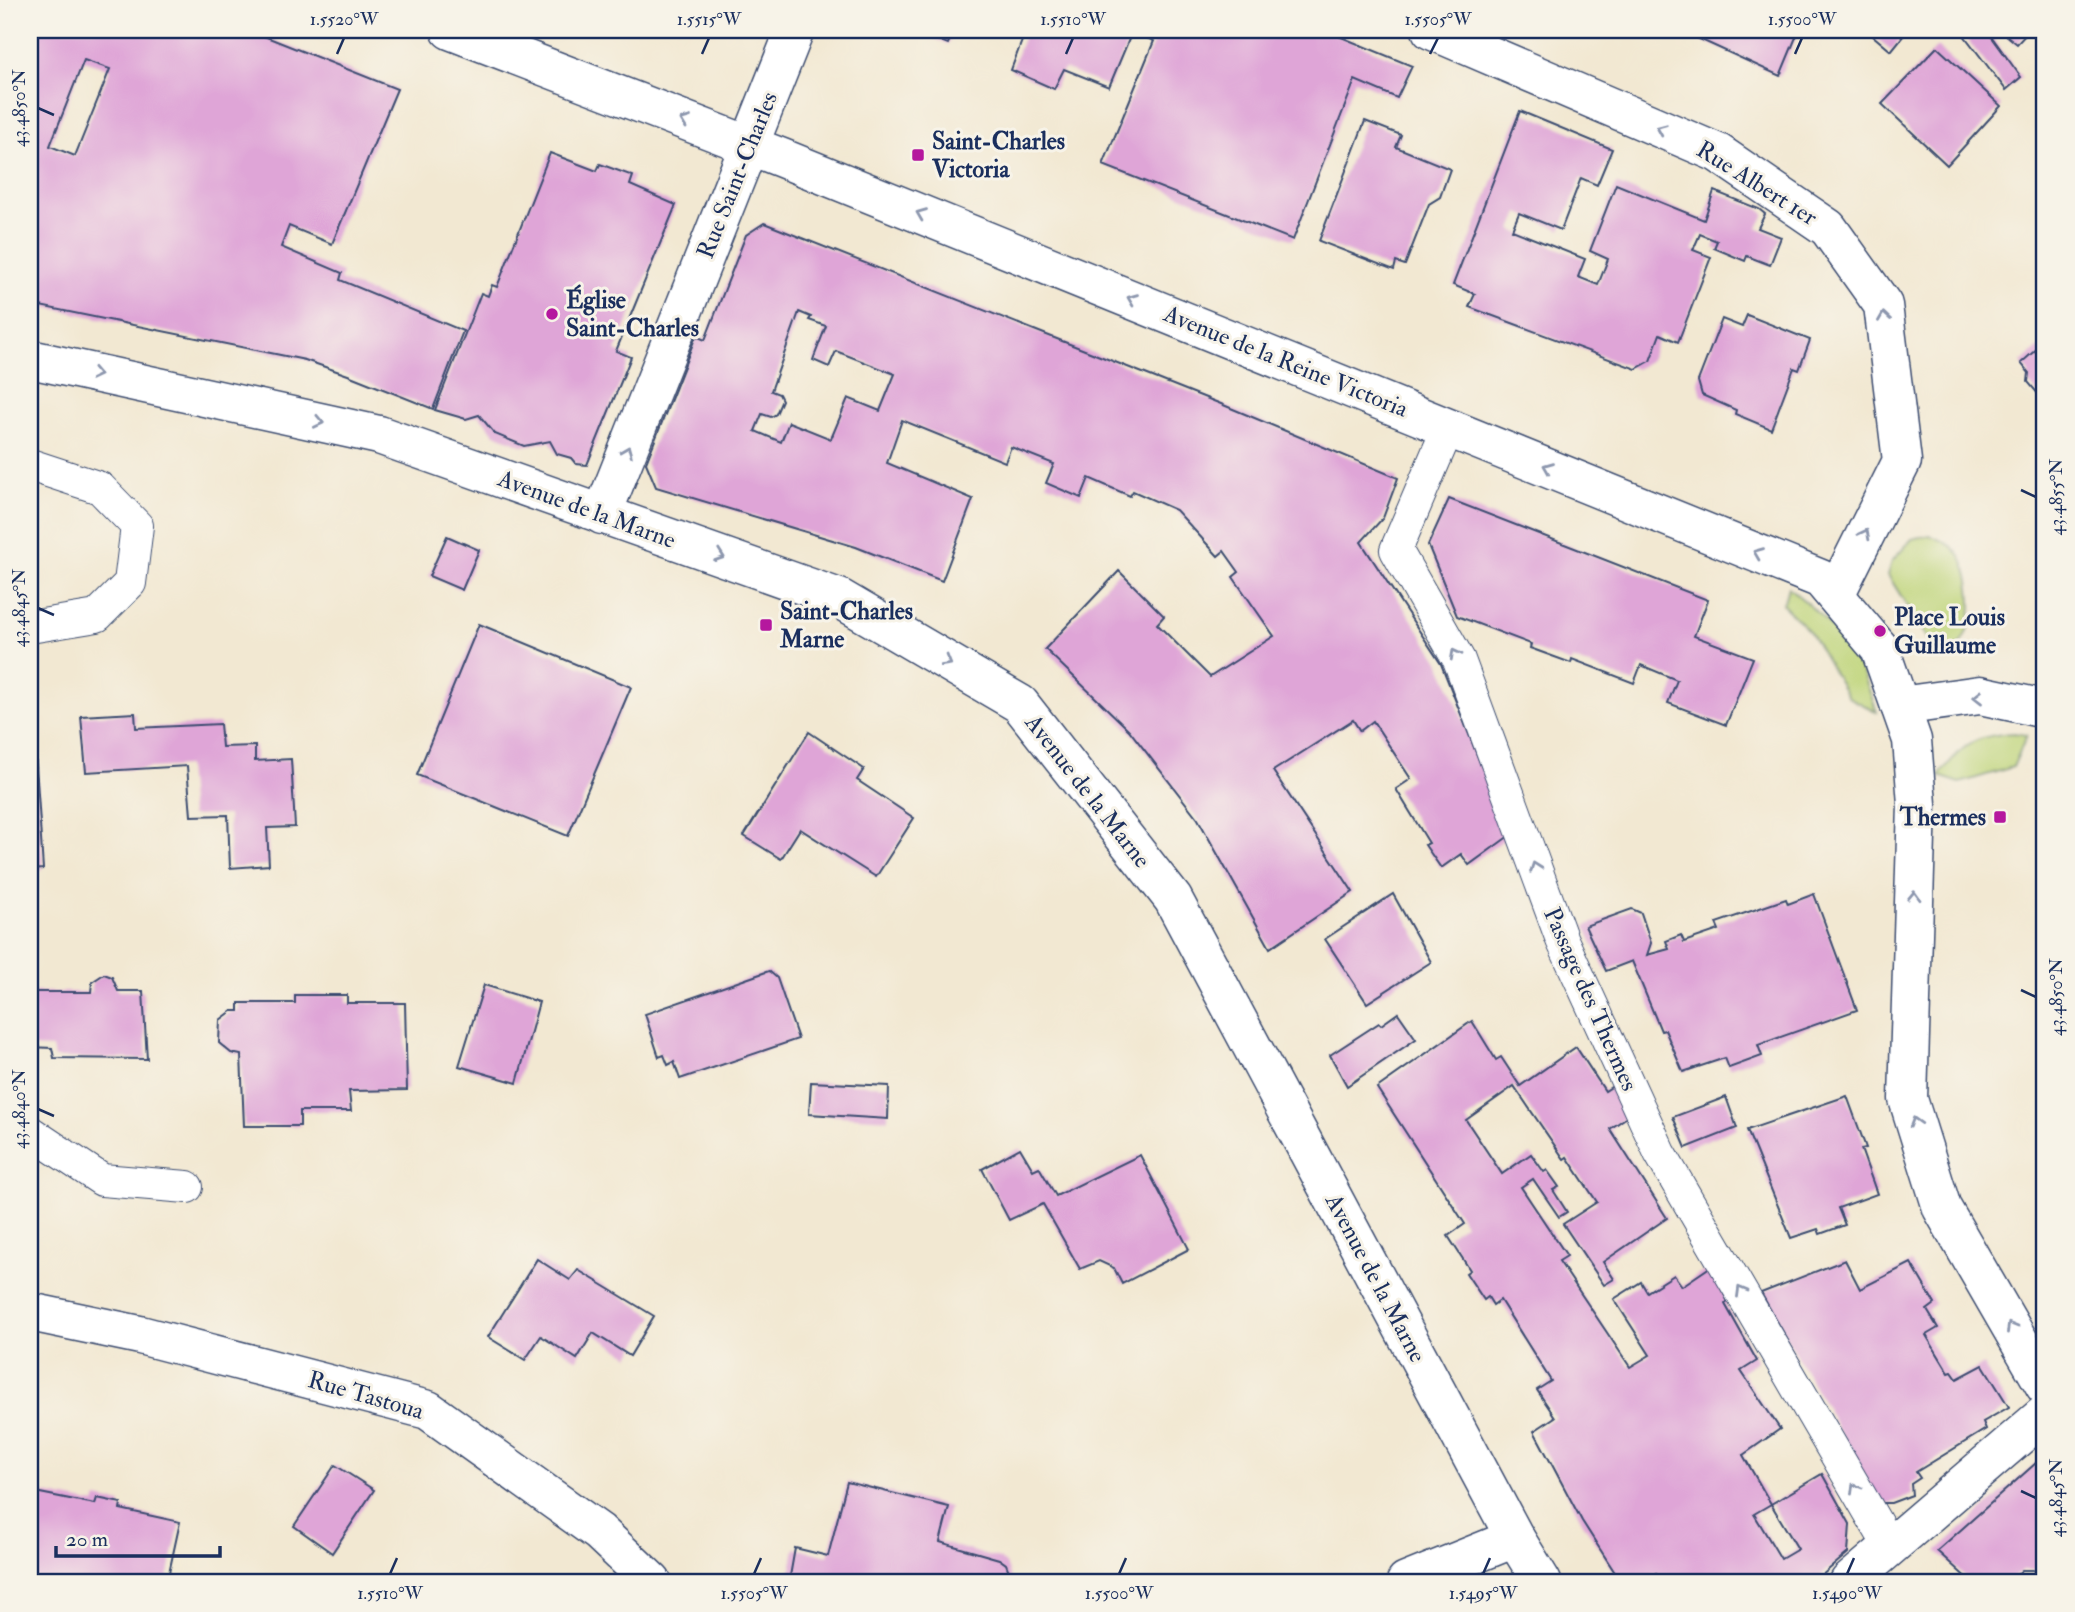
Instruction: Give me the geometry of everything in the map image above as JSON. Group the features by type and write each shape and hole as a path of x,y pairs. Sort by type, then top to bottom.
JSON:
{"main road":[{"name":"Avenue de la Reine Victoria","path":"450,30 1449,426 1828,587"},
{"name":"Rue Saint-Charles","path":"602,515 795,30"},
{"name":"Rue Albert 1er","path":"1431,30 1718,153 1828,228 1883,305 1902,461 1828,587"},
{"name":"Avenue de la Marne","path":"30,359 379,435 839,598 1020,704 1172,899 1515,1538 1542,1582"},
{"path":"1828,587 1880,649 1912,740 1917,804 1908,1099 1942,1209 2045,1386"},
{"path":"1900,706 1980,695 2045,709"},
{"name":"Rue Tastoua","path":"30,1312 140,1335 428,1410 599,1532 652,1582"},
{"path":"1849,1582 2045,1413"},
{"path":"1406,1582 1515,1538"}],"lane":[{"name":"Passage des Thermes","path":"1449,426 1396,550 1459,660 1562,940 1660,1153 1890,1547"},
{"path":"30,465 100,488 137,526 130,583 97,616 30,627"},
{"path":"30,1132 102,1180 187,1187"}],"green space":[{"path":"1930,535 1954,549 1969,580 1970,619 1963,640 1952,652 1939,650 1928,639 1888,575 1892,561 1912,539"},
{"path":"1788,587 1818,613 1844,643 1859,665 1877,712 1848,697 1810,632 1783,605"},
{"path":"2014,733 2027,735 2013,767 1960,783 1939,776 1955,756 1970,744 1989,736"}],"building":[{"path":"30,30 249,30 397,89 332,244 289,226 281,247 342,273 340,280 463,331 433,409 305,360 30,304","holes":["84,60 110,69 75,156 50,146"]},
{"path":"913,30 954,30 948,44"},
{"path":"1026,30 1324,30 1412,66 1397,98 1355,80 1293,240 1103,165 1154,41 1132,32 1109,87 1064,69 1054,89 1011,70"},
{"path":"1701,30 1799,30 1780,76 1697,38"},
{"path":"1866,30 1908,30 1891,51"},
{"path":"1960,30 1992,30 1989,33 2021,77 2006,90"},
{"path":"2000,30 2030,30 2017,44"},
{"path":"1937,47 2001,106 1947,165 1882,104"},
{"path":"1520,111 1612,149 1597,185 1581,178 1561,230 1519,213 1512,230 1585,259 1578,277 1598,285 1608,259 1590,251 1616,184 1704,220 1714,191 1759,209 1765,214 1758,228 1781,237 1770,265 1747,256 1745,261 1714,248 1717,241 1700,234 1693,250 1711,257 1678,342 1660,334 1650,361 1636,369 1469,307 1475,294 1453,285"},
{"path":"1365,121 1401,135 1396,147 1450,169 1440,197 1429,204 1405,265 1396,262 1394,270 1319,241"},
{"name":"Église Saint-Charles","path":"550,153 597,171 600,164 633,176 630,185 676,205 616,351 631,357 587,465 576,464 571,458 557,454 550,441 524,446 495,434 479,415 466,419 435,410 481,293 488,296 492,285 497,287"},
{"path":"764,223 1221,404 1398,478 1383,518 1361,542 1441,664 1509,836 1469,865 1461,854 1441,868 1425,845 1429,843 1396,789 1411,779 1373,721 1360,731 1353,720 1273,771 1353,892 1270,948 1198,819 1129,730 1045,649 1119,571 1164,616 1157,624 1210,677 1274,636 1233,577 1239,572 1224,551 1218,556 1176,510 1133,491 1130,496 1089,478 1081,498 1046,483 1054,464 1011,447 1005,462 902,420 887,463 973,499 942,581 856,547 656,487 646,463 696,336 705,340 746,235","holes":["799,312 811,317 809,320 826,326 813,360 829,367 836,351 895,374 880,411 848,398 831,439 789,422 781,442 755,431 762,414 771,417 776,414 782,400 779,394 771,391"]},
{"path":"1747,315 1810,340 1799,370 1794,368 1771,429 1735,414 1736,410 1702,395 1698,381 1722,319 1742,327"},
{"path":"2039,347 2045,354 2045,402 2028,382 2029,373 2021,363"},
{"path":"1449,499 1708,600 1694,636 1753,658 1726,725 1668,703 1677,680 1641,665 1634,683 1572,659 1571,663 1530,648 1531,644 1457,616 1428,545"},
{"path":"447,536 479,550 462,590 429,576"},
{"path":"479,624 631,687 568,836 417,775"},
{"path":"135,713 136,728 220,724 222,747 255,746 255,761 291,759 295,827 267,828 269,865 230,868 228,815 191,816 187,766 86,772 81,716"},
{"path":"809,732 864,769 857,780 914,818 876,877 800,829 781,859 744,836"},
{"path":"30,734 34,734 43,869 30,870"},
{"path":"1393,894 1431,962 1367,1003 1325,939"},
{"path":"1814,894 1857,1010 1758,1045 1762,1056 1729,1068 1725,1058 1683,1072 1665,1030 1661,1031 1632,961 1606,971 1585,926 1632,909 1641,913 1651,943 1647,955 1669,949 1666,941 1681,935 1684,942 1719,930 1716,923 1786,899 1788,904"},
{"path":"769,971 777,978 798,1039 680,1079 674,1062 668,1065 664,1055 659,1057 645,1014"},
{"path":"104,974 112,977 118,991 143,991 147,1059 54,1058 52,1048 30,1047 30,992 91,992 92,982"},
{"path":"484,985 539,1002 517,1083 459,1066"},
{"path":"295,995 347,995 347,1003 405,1003 407,1090 349,1091 351,1111 300,1111 300,1126 244,1126 241,1055 231,1053 219,1043 220,1020 232,1011 239,1011 239,1003 295,1003"},
{"path":"1398,1013 1416,1039 1347,1086 1330,1055"},
{"path":"1472,1021 1496,1060 1501,1057 1520,1086 1576,1047 1605,1091 1619,1082 1634,1112 1610,1129 1667,1218 1603,1262 1614,1279 1604,1285 1563,1224 1597,1202 1514,1086 1466,1120 1502,1174 1531,1154 1559,1187 1553,1190 1567,1212 1559,1217 1533,1179 1521,1187 1567,1256 1559,1261 1630,1367 1650,1355 1614,1299 1641,1282 1647,1292 1674,1275 1682,1286 1710,1267 1728,1302 1725,1304 1757,1361 1741,1371 1780,1429 1743,1455 1771,1504 1822,1474 1850,1524 1848,1553 1814,1582 1662,1582 1656,1573 1641,1582 1621,1582 1582,1521 1534,1431 1555,1417 1537,1390 1551,1381 1500,1300 1493,1305 1488,1297 1484,1300 1466,1273 1470,1270 1448,1236 1465,1224 1377,1088","holes":["1771,1504 1798,1549 1781,1559 1754,1514"]},
{"path":"811,1082 889,1086 888,1119 809,1114"},
{"path":"1847,1096 1866,1148 1861,1149 1877,1194 1838,1208 1845,1225 1820,1234 1818,1229 1791,1238 1747,1130"},
{"path":"1726,1097 1737,1128 1686,1148 1673,1117"},
{"path":"1020,1148 1033,1170 1039,1167 1056,1196 1140,1155 1189,1249 1122,1284 1114,1268 1099,1261 1080,1269 1043,1204 1009,1220 982,1169"},
{"path":"537,1259 570,1280 578,1270 654,1316 630,1356 593,1333 577,1359 541,1336 525,1360 488,1337"},
{"path":"1845,1260 1860,1289 1911,1263 1935,1304 1927,1310 1938,1328 1926,1335 1949,1373 1952,1372 1957,1379 1983,1365 2009,1407 1983,1422 1986,1429 1916,1472 1920,1478 1911,1484 1912,1495 1891,1503 1880,1503 1761,1293"},
{"path":"2045,1455 2045,1581 2033,1570 2022,1570 2009,1582 1971,1582 1937,1551"},
{"path":"335,1465 374,1490 332,1553 294,1526"},
{"path":"847,1482 949,1507 940,1542 999,1559 1006,1564 1013,1582 789,1582 795,1548 828,1556"},
{"path":"30,1491 95,1504 97,1498 121,1503 120,1509 180,1522 167,1582 60,1582 30,1576"}],"place":[{"name":"Saint-Charles Victoria","path":"918,155"},
{"name":"Église Saint-Charles","path":"552,314"},
{"name":"Saint-Charles Marne","path":"766,625"},
{"name":"Place Louis Guillaume","path":"1880,631"},
{"name":"Thermes","path":"2000,817"}]}
